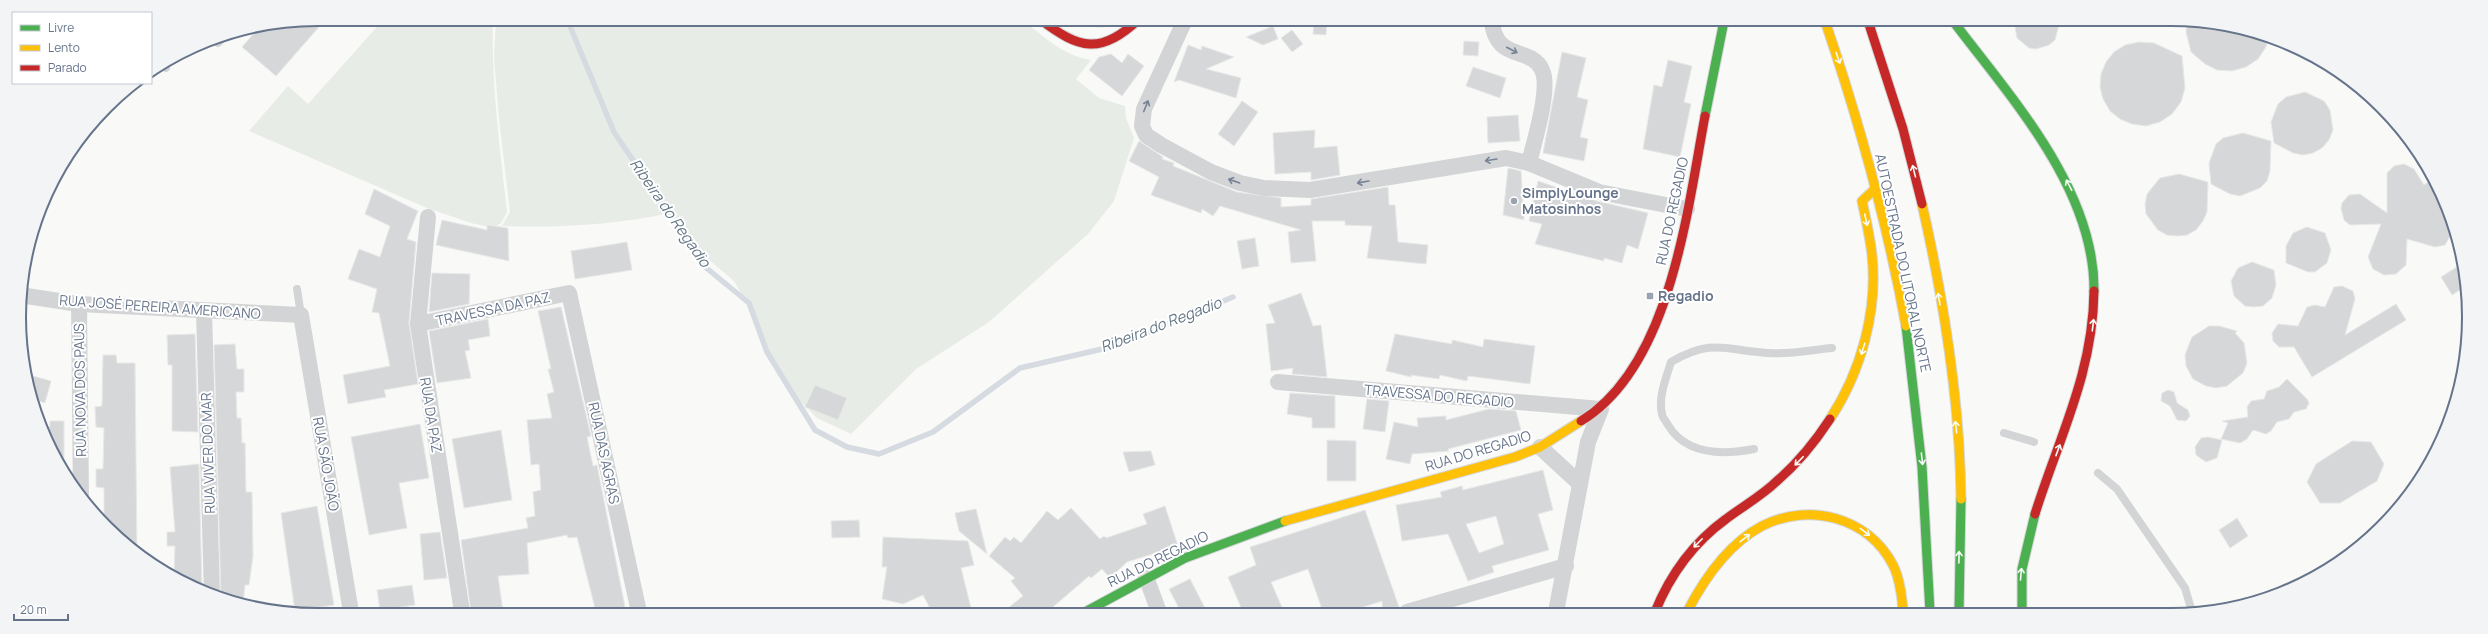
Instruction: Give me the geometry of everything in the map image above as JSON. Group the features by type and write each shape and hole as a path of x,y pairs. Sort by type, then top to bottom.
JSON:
{"main road":[{"path":"1049,26 1069,41 1081,45 1093,45 1108,42 1120,36 1131,26"},
{"name":"RUA DO REGADIO","path":"1092,608 1146,578 1200,552 1298,518 1515,457 1540,448 1601,409 1631,370 1662,308 1676,265 1723,26"},
{"name":"AUTOESTRADA DO LITORAL NORTE","path":"1827,26 1857,119 1876,188 1913,378 1924,476 1930,608"},
{"name":"AUTOESTRADA DO LITORAL NORTE","path":"1870,26 1912,160 1928,234 1943,322 1960,470 1959,608"},
{"path":"1957,26 2060,170 2080,212 2092,261 2095,303 2087,360 2026,542 2020,574 2022,608"},
{"path":"1657,608 1671,578 1693,548 1720,523 1778,481 1791,469 1819,436 1840,402 1864,348 1869,324 1873,264 1862,201 1876,188"},
{"path":"1689,608 1706,579 1744,539 1774,521 1798,514 1810,513 1832,516 1846,521 1868,534 1878,544 1893,564 1898,576 1902,608"}],"street":[{"path":"1182,26 1144,109 1142,126 1146,134 1161,145 1211,172 1240,183 1264,188 1310,190 1506,158 1529,162 1599,192 1687,209"},
{"path":"1493,26 1495,38 1502,45 1539,64 1543,71 1542,108 1529,162"},
{"name":"RUA DA PAZ","path":"428,217 418,324 461,608"},
{"name":"TRAVESSA DA PAZ","path":"418,324 569,293"},
{"name":"RUA DAS AGRAS","path":"569,293 638,608"},
{"name":"RUA JOSÉ PEREIRA AMERICANO","path":"27,296 79,304 301,315"},
{"name":"RUA NOVA DOS PAUS","path":"79,304 82,488"},
{"name":"RUA VIVER DO MAR","path":"204,311 212,588"},
{"name":"RUA SÃO JOÃO","path":"301,315 350,608"},
{"name":"TRAVESSA DO REGADIO","path":"1278,382 1601,409"},
{"path":"1557,608 1566,566 1579,483 1588,442 1601,409"},
{"path":"1540,448 1579,483"},
{"path":"1421,608 1566,566"},
{"path":"1146,578 1157,608"}],"lane":[{"path":"297,289 301,315"},
{"path":"1754,449 1740,452 1710,452 1691,447 1673,433 1662,414 1662,391 1671,362 1692,350 1721,346 1769,354 1832,348"},
{"path":"2004,433 2034,442"},
{"path":"2098,473 2117,489 2185,588 2191,607"}],"shaded area":[{"path":"378,26 493,26 493,68 507,212 501,223 493,228 471,223 427,208 249,131 288,86 308,104"},
{"path":"496,26 1031,26 1063,50 1081,58 1091,60 1076,79 1099,98 1125,106 1126,118 1134,138 1114,201 1088,234 989,322 916,369 851,434 817,418 791,392 775,364 754,316 734,281 701,253 670,213 586,225 502,226 510,212 499,119 494,57"},
{"path":"1089,26 1110,26 1098,28"}],"building":[{"path":"320,26 276,76 242,47 254,33 279,28"},
{"path":"1273,26 1278,39 1263,45 1246,37"},
{"path":"1314,26 1327,26 1326,35 1313,34"},
{"path":"2015,26 2059,26 2055,40 2049,45 2036,49 2029,48 2017,38"},
{"path":"2187,27 2209,28 2267,42 2266,47 2258,59 2246,67 2232,71 2217,70 2205,64 2191,52 2186,32"},
{"path":"1292,30 1303,44 1292,52 1281,38"},
{"path":"1464,41 1479,42 1478,56 1463,55"},
{"path":"2139,42 2154,43 2182,56 2185,88 2181,102 2172,114 2160,122 2146,126 2132,124 2120,119 2110,111 2103,99 2100,87 2101,74 2106,62 2114,52 2125,45"},
{"path":"1188,45 1201,50 1202,46 1234,57 1206,69 1241,78 1236,98 1179,80 1174,82"},
{"path":"1562,52 1586,58 1577,97 1588,100 1580,137 1588,139 1584,161 1543,153"},
{"path":"1111,54 1122,63 1128,54 1144,66 1122,96 1089,70 1099,57"},
{"path":"1668,60 1692,66 1684,102 1691,104 1680,157 1643,149 1654,85 1662,87"},
{"path":"1473,67 1506,78 1500,98 1466,86"},
{"path":"2305,92 2324,101 2330,110 2333,130 2329,140 2322,148 2313,153 2303,155 2293,153 2274,143 2271,122 2278,104 2286,97"},
{"path":"1242,101 1258,112 1234,146 1218,134"},
{"path":"1518,115 1520,141 1488,143 1487,117"},
{"path":"1315,130 1314,148 1337,146 1340,175 1311,180 1311,172 1275,174 1273,133"},
{"path":"2243,133 2271,141 2270,171 2267,181 2260,188 2240,196 2230,194 2211,184 2209,163 2216,144 2223,138"},
{"path":"1139,141 1163,157 1162,159 1174,163 1173,166 1237,192 1281,198 1281,207 1311,205 1311,199 1388,187 1389,205 1395,205 1398,242 1428,245 1426,264 1367,258 1372,226 1345,225 1345,221 1312,221 1316,261 1291,263 1288,232 1301,230 1220,206 1213,216 1202,209 1201,213 1151,195 1159,177 1129,161"},
{"path":"2404,164 2414,169 2424,185 2429,182 2447,223 2450,236 2445,245 2435,247 2407,239 2406,265 2396,274 2384,275 2373,269 2368,257 2381,224 2350,225 2344,220 2341,208 2342,203 2349,195 2360,194 2387,213 2387,173 2394,166"},
{"name":"SimplyLounge Matosinhos","path":"1508,168 1521,171 1524,220 1503,215"},
{"path":"2179,174 2208,182 2207,212 2203,221 2196,230 2187,235 2167,235 2158,230 2146,214 2145,204 2147,194 2160,178"},
{"path":"1538,181 1597,201 1648,213 1638,249 1627,245 1622,263 1604,258 1604,261 1535,244 1542,224 1529,221"},
{"path":"374,189 418,211 407,239 416,242 409,323 418,384 384,390 386,397 348,404 343,375 390,366 379,313 372,312 377,289 348,279 359,249 380,257 390,226 365,214"},
{"path":"442,220 487,230 487,225 508,228 509,261 436,245"},
{"path":"2307,227 2325,233 2331,250 2327,263 2315,272 2308,272 2286,263 2286,246 2293,233"},
{"path":"1255,238 1259,266 1242,269 1237,241"},
{"path":"627,242 632,270 575,279 571,251"},
{"path":"2252,262 2274,270 2276,285 2272,298 2263,306 2245,306 2234,296 2231,281 2238,268"},
{"path":"2457,267 2461,290 2452,295 2441,277"},
{"path":"432,273 470,274 469,304 429,312"},
{"path":"2342,286 2353,291 2355,299 2345,335 2396,304 2406,320 2312,377 2294,347 2279,347 2273,341 2272,333 2278,324 2298,326 2307,307 2315,305 2325,307 2334,287"},
{"path":"1301,293 1313,326 1321,325 1327,377 1292,374 1293,368 1271,371 1266,324 1275,323 1268,305"},
{"path":"561,307 591,436 587,437 593,466 597,465 625,608 595,608 577,537 568,538 567,535 527,543 529,574 498,576 502,608 470,608 461,540 528,528 526,518 535,516 533,492 541,490 539,464 531,465 527,420 552,418 547,394 554,392 548,369 551,369 538,311"},
{"path":"488,319 490,336 468,340 470,350 465,351 471,378 437,383 429,331"},
{"path":"2209,326 2219,326 2237,331 2235,333 2244,343 2247,363 2243,373 2227,386 2216,388 2206,386 2193,379 2186,366 2185,355 2192,337"},
{"path":"195,334 198,432 172,431 172,365 168,365 167,335"},
{"path":"1395,334 1452,344 1452,340 1483,347 1484,339 1535,346 1530,384 1468,376 1467,381 1440,375 1439,379 1411,375 1411,377 1386,371"},
{"path":"235,344 237,369 244,369 244,392 236,392 237,418 241,418 242,443 245,443 246,492 252,492 253,556 249,585 245,585 244,598 221,592 214,345"},
{"path":"103,355 116,355 117,363 135,363 137,546 104,515 104,488 96,487 96,469 103,469 104,428 96,427 95,407 102,406"},
{"path":"32,376 51,381 45,403 38,401"},
{"path":"2287,379 2307,399 2309,403 2306,409 2294,412 2289,419 2277,422 2271,431 2266,434 2253,430 2247,439 2240,443 2221,439 2228,423 2222,421 2248,417 2247,407 2251,401 2264,399 2267,391 2279,387"},
{"path":"815,385 847,398 838,420 805,407"},
{"path":"2168,390 2174,392 2177,403 2188,410 2190,416 2186,421 2177,420 2170,406 2161,401 2162,393"},
{"path":"1290,393 1335,396 1335,428 1312,428 1312,418 1287,414"},
{"path":"1367,399 1389,401 1385,432 1363,429"},
{"path":"1489,409 1516,411 1521,430 1448,449 1449,451 1412,454 1410,464 1386,459 1394,422 1418,427 1417,418 1446,416 1446,420"},
{"path":"50,421 64,421 64,460 56,446 49,431"},
{"path":"420,424 429,478 399,483 407,528 369,535 351,437"},
{"path":"501,430 512,500 464,508 452,439"},
{"path":"2208,437 2222,440 2217,458 2206,462 2196,455 2195,447 2201,438"},
{"path":"1327,440 1356,441 1356,481 1327,481"},
{"path":"2352,441 2371,442 2384,464 2377,481 2340,503 2320,503 2307,482 2316,464"},
{"path":"1151,451 1155,465 1129,472 1123,452"},
{"path":"199,464 202,584 174,571 175,546 167,546 167,532 175,532 170,467"},
{"path":"1543,470 1553,510 1538,514 1549,550 1492,566 1494,572 1468,581 1448,534 1402,541 1396,505 1442,497 1440,492 1462,486 1463,490","holes":["1496,516 1504,544 1479,553 1466,524"]},
{"path":"317,506 334,605 315,608 294,607 281,513"},
{"path":"1165,506 1178,546 1127,562 1110,578 1102,569 1091,578 1089,576 1052,608 1008,608 1023,596 1011,581 1015,578 989,556 1005,537 1010,541 1014,537 1021,543 1047,511 1058,520 1071,508 1100,539 1104,536 1106,538 1147,524 1143,514"},
{"path":"976,509 987,554 959,531 955,513"},
{"path":"1365,510 1399,608 1383,608 1382,601 1360,608 1322,608 1308,569 1271,582 1282,608 1241,608 1228,577 1256,565 1250,547"},
{"path":"2237,518 2248,536 2230,548 2219,530"},
{"path":"859,520 860,537 832,538 831,521"},
{"path":"440,532 447,578 424,580 420,534"},
{"path":"883,537 968,541 974,565 961,568 971,608 930,608 923,595 903,604 882,599 887,567 882,567"},
{"path":"1190,579 1205,608 1179,608 1169,589"},
{"path":"412,585 415,605 394,608 380,608 377,590"}],"waterway":[{"name":"Ribeira do Regadio","path":"570,26 614,132 704,266 749,303 767,352 815,430 847,447 879,454 933,432 1020,368 1115,346 1233,297"}],"traffic: fast":[{"path":"1705,116 1723,26"},
{"path":"1957,26 2023,113 2046,147 2065,181 2081,217 2091,253 2094,291"},
{"path":"1906,326 1922,467 1930,608"},
{"path":"1959,608 1961,499"},
{"path":"2022,608 2022,569 2035,514"},
{"path":"1092,608 1185,558 1285,521"}],"traffic: slow":[{"path":"1827,26 1861,134 1881,210 1906,326"},
{"path":"1830,419 1841,401 1850,381 1865,340 1870,319 1873,276 1872,255 1862,201 1876,188"},
{"path":"1922,204 1944,314 1954,388 1958,425 1961,499"},
{"path":"1285,521 1515,457 1540,447 1581,421"},
{"path":"1689,608 1709,575 1738,542 1762,526 1780,519 1799,515 1818,515 1836,518 1853,525 1869,535 1882,549 1893,565 1899,582 1903,608"}],"traffic: jam":[{"path":"1049,26 1067,37 1079,42 1090,44 1101,43 1113,39 1131,26"},
{"path":"1870,26 1903,129 1922,204"},
{"path":"1581,421 1611,396 1636,364 1655,325 1670,284 1682,240 1705,116"},
{"path":"2035,514 2081,378 2088,350 2094,291"},
{"path":"1657,608 1675,573 1703,538 1785,474 1806,452 1830,419"}],"place":[{"name":"SimplyLounge Matosinhos","path":"1514,201"},
{"name":"Regadio","path":"1650,296"}]}
